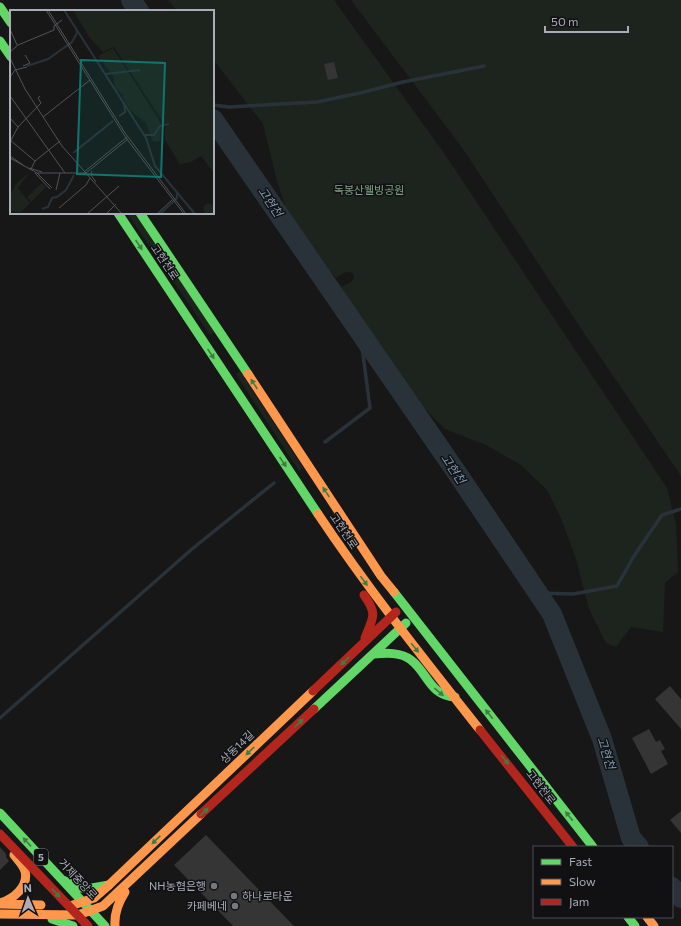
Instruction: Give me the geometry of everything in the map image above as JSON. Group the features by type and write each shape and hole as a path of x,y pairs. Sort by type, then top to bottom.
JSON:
{"street":[{"path":"0,7 10,22"},
{"path":"0,41 10,56"},
{"name":"고현천로","path":"119,214 346,556 400,629 572,846"},
{"name":"고현천로","path":"141,214 224,337 381,576 592,846"},
{"path":"346,556 347,570 372,605 374,612 364,643"},
{"name":"상동14길","path":"68,906 94,898 110,885 403,605"},
{"path":"0,915 78,915 103,906 414,617"},
{"path":"374,654 392,654 411,660 440,695 448,698 455,697"},
{"name":"거제중앙로","path":"0,813 105,926"},
{"name":"5","path":"0,834 88,926"},
{"path":"0,903 17,894 23,885 26,874 24,868 14,855 13,848"},
{"path":"62,880 80,888 110,885"},
{"path":"115,926 118,902 126,891 130,882"},
{"path":"0,903 68,906"},
{"path":"0,915 54,919 73,926"},
{"path":"629,918 635,926"}],"green space":[{"name":"독봉산웰빙공원","path":"168,0 334,0 446,156 667,488 676,524 678,572 665,583 663,632 631,627 616,647 606,643 589,609 576,559 561,518 547,490 521,465 486,445 445,429 417,401 395,371 379,342 366,332 341,287 351,282 354,278 353,273 346,272 336,278 306,244 288,214 277,181 263,124 214,60 214,10 176,10"},
{"path":"351,0 681,0 681,476 578,324 463,149"},
{"path":"128,214 135,214 215,332 210,335"},
{"path":"240,371 303,468 299,471 236,374"}],"building":[{"path":"334,62 338,78 328,80 324,64"},
{"path":"670,686 681,699 681,729 655,699"},
{"path":"649,729 656,742 660,740 665,749 661,751 668,764 651,774 632,738"},
{"path":"681,811 681,833 670,820"},
{"name":"하나로타운","path":"206,835 294,926 233,926 174,865"},
{"path":"0,847 6,854 9,861 0,870"}],"waterway":[{"name":"고현천","path":"131,0 138,10"},
{"path":"214,105 229,107 317,102 403,82 484,66"},
{"name":"고현천","path":"214,120 457,473 552,614 602,739 631,838 638,846"},
{"path":"325,442 370,408 360,331"},
{"path":"0,718 192,549 274,483"},
{"path":"538,593 573,594 617,586 634,556 662,515 681,509"},
{"name":"고현천","path":"673,888 681,898"}],"traffic: fast":[{"path":"0,7 10,22"},
{"path":"0,41 10,56"},
{"path":"119,214 318,514"},
{"path":"141,214 248,374"},
{"path":"394,592 592,846"},
{"path":"314,709 406,623"},
{"path":"374,654 383,653 407,657 417,665 434,688 446,695 455,697"},
{"path":"0,813 105,926"},
{"path":"63,880 80,888 92,888 109,885"},
{"path":"629,918 635,926"},
{"path":"52,919 73,926"}],"traffic: slow":[{"path":"248,374 381,576 394,592"},
{"path":"318,514 376,597 480,730"},
{"path":"73,905 94,898 109,885 313,691"},
{"path":"0,914 78,915 103,906 201,814"},
{"path":"0,903 10,899 19,892 25,882 25,871 14,855"},
{"path":"115,926 117,908 125,892"},
{"path":"0,904 41,905"},
{"path":"648,918 654,926"}],"traffic: jam":[{"path":"364,595 373,612 372,620 365,638"},
{"path":"313,691 396,612"},
{"path":"201,814 314,709"},
{"path":"480,730 572,846"},
{"path":"0,834 88,926"}],"place":[{"name":"NH농협은행","path":"214,886"},
{"name":"하나로타운","path":"234,896"},
{"name":"카페베네","path":"235,906"}]}
